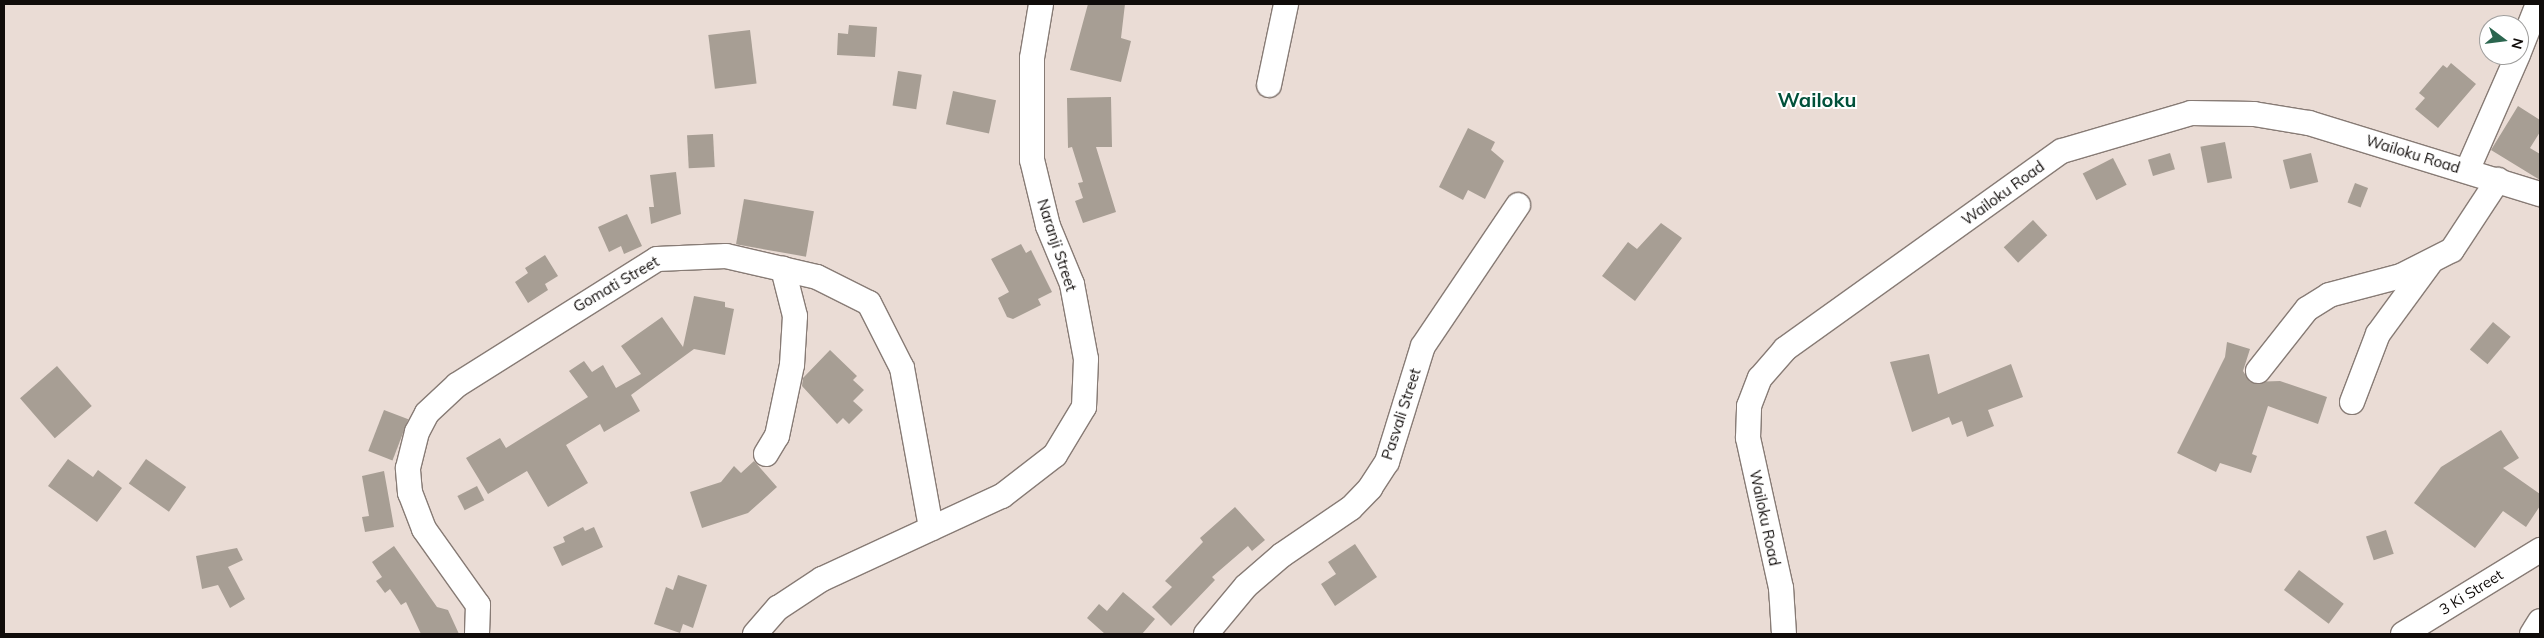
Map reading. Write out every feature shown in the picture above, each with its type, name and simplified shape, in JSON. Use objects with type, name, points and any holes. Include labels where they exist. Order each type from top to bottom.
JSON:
[{"type":"street","name":"Naranji Street","points":[[755,634],[778,608],[822,579],[1002,496],[1055,455],[1084,407],[1086,359],[1072,284],[1048,226],[1032,160],[1032,58],[1041,4]]},
{"type":"street","points":[[1269,85],[1286,4]]},
{"type":"street","points":[[2529,26],[2538,4]]},
{"type":"street","points":[[2467,170],[2513,65]]},
{"type":"street","name":"Wailoku Road","points":[[1784,634],[1781,588],[1748,438],[1749,406],[1760,378],[1785,349],[2062,151],[2191,113],[2254,114],[2310,123],[2540,194]]},
{"type":"street","points":[[2258,371],[2307,309],[2329,295],[2401,276],[2452,250],[2468,231],[2498,180]]},
{"type":"street","name":"Pasvali Street","points":[[1206,634],[1246,586],[1282,555],[1352,508],[1370,488],[1386,462],[1422,346],[1518,205]]},
{"type":"street","name":"Gomati Street","points":[[477,634],[478,604],[424,529],[410,493],[410,450],[427,413],[456,385],[657,258],[726,256],[817,277],[858,294],[887,334],[902,368],[931,528]]},
{"type":"street","points":[[2352,402],[2378,334],[2432,261]]},
{"type":"street","points":[[766,454],[777,436],[792,365],[795,316],[783,270]]},
{"type":"street","name":"3 Ki Street","points":[[2403,634],[2540,550]]},
{"type":"street","points":[[2532,634],[2540,621]]},
{"type":"building","points":[[1088,4],[1125,4],[1121,38],[1131,41],[1121,82],[1070,70]]},
{"type":"building","points":[[849,25],[877,27],[875,57],[837,55],[838,33],[848,34]]},
{"type":"building","points":[[750,30],[757,84],[715,89],[708,35]]},
{"type":"building","points":[[2451,63],[2476,84],[2438,128],[2415,109],[2425,98],[2419,93],[2443,65],[2447,68]]},
{"type":"building","points":[[898,71],[922,75],[916,109],[893,106]]},
{"type":"building","points":[[953,91],[996,100],[989,133],[946,124]]},
{"type":"building","points":[[1111,97],[1112,147],[1096,147],[1116,212],[1083,223],[1075,201],[1083,198],[1078,183],[1083,182],[1072,147],[1068,148],[1067,98]]},
{"type":"building","points":[[2518,106],[2540,120],[2540,132],[2530,148],[2540,154],[2540,180],[2491,150]]},
{"type":"building","points":[[1468,128],[1495,142],[1491,150],[1504,161],[1485,199],[1468,190],[1463,200],[1439,187]]},
{"type":"building","points":[[713,134],[715,167],[689,168],[687,135]]},
{"type":"building","points":[[2225,142],[2232,178],[2208,183],[2200,147]]},
{"type":"building","points":[[2170,153],[2175,169],[2153,176],[2148,160]]},
{"type":"building","points":[[2311,153],[2318,182],[2290,189],[2283,160]]},
{"type":"building","points":[[2113,158],[2127,185],[2096,200],[2083,173]]},
{"type":"building","points":[[676,172],[681,214],[651,224],[649,207],[654,207],[650,175]]},
{"type":"building","points":[[2355,183],[2368,188],[2361,208],[2347,203]]},
{"type":"building","points":[[744,199],[814,211],[806,257],[736,244]]},
{"type":"building","points":[[627,214],[642,246],[624,254],[621,246],[609,252],[598,227]]},
{"type":"building","points":[[2033,220],[2047,235],[2018,263],[2004,247]]},
{"type":"building","points":[[1661,223],[1682,238],[1635,301],[1602,276],[1628,242],[1637,249]]},
{"type":"building","points":[[1021,244],[1026,253],[1031,250],[1052,292],[1038,299],[1041,305],[1013,319],[1007,317],[998,298],[1009,292],[991,259]]},
{"type":"building","points":[[545,255],[558,276],[545,284],[548,290],[528,303],[515,282],[528,273],[525,268]]},
{"type":"building","points":[[694,296],[725,302],[725,307],[734,309],[725,355],[694,349],[631,395],[640,411],[604,432],[600,424],[566,445],[588,483],[548,507],[527,471],[488,494],[466,458],[500,438],[506,448],[588,397],[569,371],[584,361],[592,372],[603,365],[616,388],[641,374],[621,346],[662,317],[683,347]]},
{"type":"building","points":[[2493,322],[2511,337],[2487,364],[2470,350]]},
{"type":"building","points":[[2227,342],[2250,349],[2243,371],[2250,382],[2280,381],[2327,397],[2318,424],[2268,406],[2252,454],[2257,456],[2251,473],[2220,463],[2216,472],[2177,453],[2225,357]]},
{"type":"building","points":[[830,350],[857,376],[853,380],[864,390],[853,401],[863,410],[849,424],[843,418],[837,424],[802,386],[803,378]]},
{"type":"building","points":[[1929,354],[1938,394],[2011,364],[2023,397],[1988,410],[1994,426],[1967,437],[1962,421],[1952,425],[1949,417],[1912,432],[1890,362]]},
{"type":"building","points":[[57,366],[92,406],[55,438],[20,398]]},
{"type":"building","points":[[384,410],[408,419],[393,460],[368,451]]},
{"type":"building","points":[[2501,430],[2519,458],[2503,468],[2540,494],[2540,506],[2526,527],[2503,511],[2475,548],[2414,503],[2441,467]]},
{"type":"building","points":[[68,459],[93,477],[98,470],[122,488],[97,522],[48,486]]},
{"type":"building","points":[[146,459],[186,487],[169,512],[129,484]]},
{"type":"building","points":[[754,461],[777,487],[748,513],[702,528],[690,492],[721,482],[734,466],[741,473]]},
{"type":"building","points":[[384,471],[394,527],[365,532],[362,517],[369,516],[362,476]]},
{"type":"building","points":[[477,486],[484,500],[465,510],[457,496]]},
{"type":"building","points":[[1235,507],[1265,540],[1252,551],[1248,546],[1212,577],[1215,580],[1171,626],[1152,607],[1172,587],[1165,581],[1203,542],[1200,538]]},
{"type":"building","points":[[583,527],[585,531],[594,527],[603,547],[562,566],[553,547],[565,542],[563,537]]},
{"type":"building","points":[[2386,530],[2394,554],[2374,560],[2366,536]]},
{"type":"building","points":[[1355,544],[1377,577],[1335,606],[1321,584],[1336,574],[1328,562]]},
{"type":"building","points":[[394,546],[437,607],[448,610],[459,634],[421,634],[406,602],[401,605],[390,589],[385,593],[376,581],[382,577],[372,562]]},
{"type":"building","points":[[237,548],[243,560],[228,567],[245,599],[230,608],[218,585],[202,589],[196,556]]},
{"type":"building","points":[[2299,570],[2344,604],[2329,624],[2284,590]]},
{"type":"building","points":[[678,575],[707,585],[693,628],[683,624],[680,633],[654,624],[666,587],[673,590]]},
{"type":"building","points":[[1123,592],[1155,619],[1142,634],[1105,634],[1087,618],[1099,604],[1107,611]]},
{"type":"district","name":"Wailoku","points":[[1817,99]]}]
